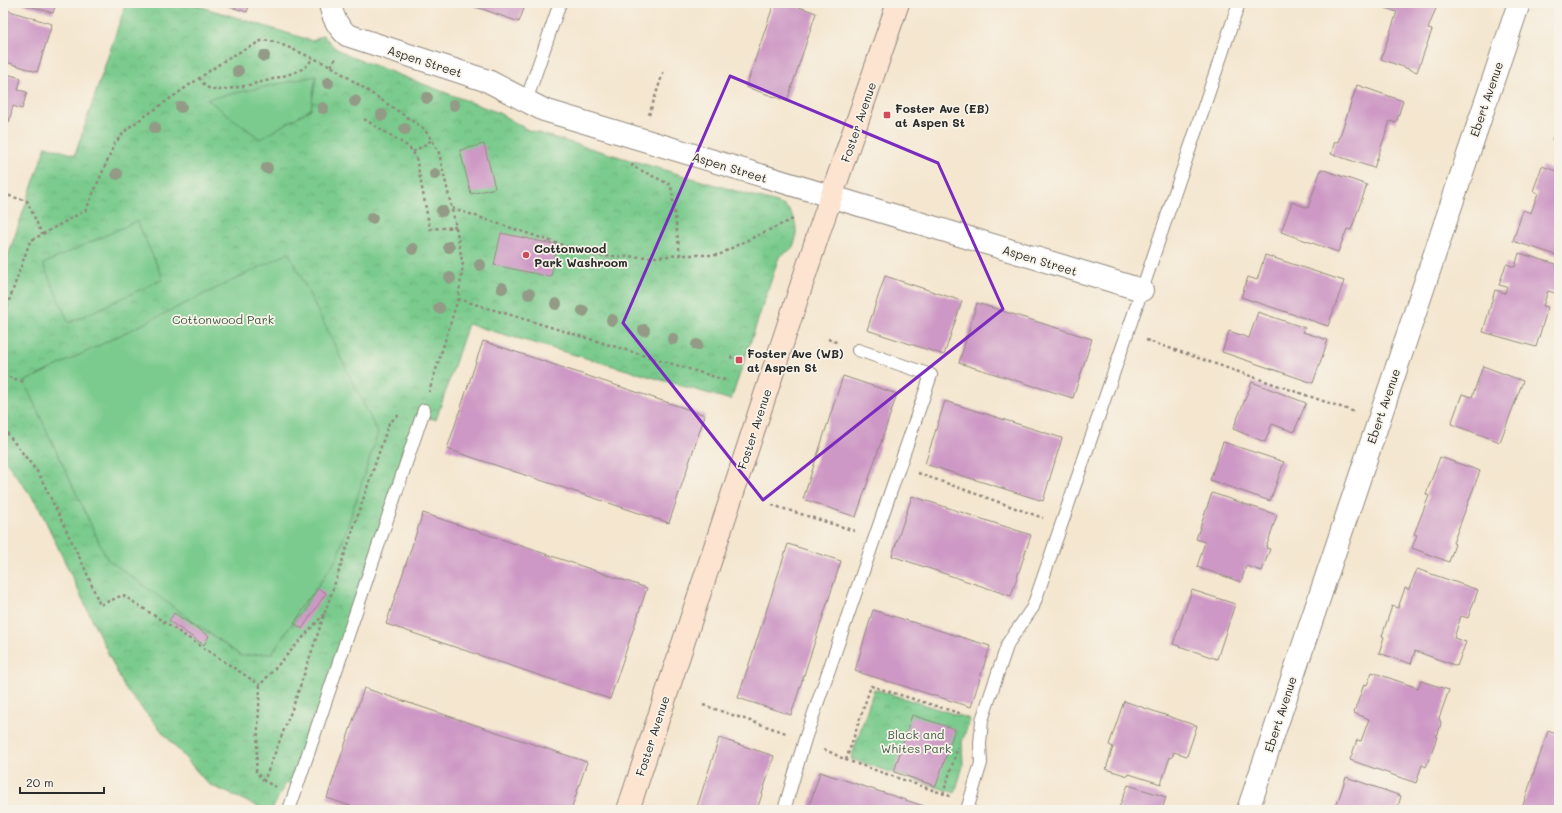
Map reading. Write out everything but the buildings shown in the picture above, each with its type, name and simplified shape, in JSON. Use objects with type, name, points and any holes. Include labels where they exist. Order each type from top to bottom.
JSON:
[{"type":"street","name":"Foster Avenue","points":[[628,810],[898,3]]},
{"type":"street","name":"Ebert Avenue","points":[[1248,810],[1519,3]]},
{"type":"street","name":"Aspen Street","points":[[331,9],[339,28],[347,35],[488,81],[544,110],[832,198],[1142,290]]},
{"type":"lane","points":[[526,101],[560,3]]},
{"type":"lane","points":[[969,806],[981,763],[980,744],[982,720],[1008,643],[1033,607],[1239,3]]},
{"type":"lane","points":[[784,810],[805,739],[931,375],[858,350]]},
{"type":"lane","points":[[289,810],[424,410]]},
{"type":"path","points":[[3,318],[30,241],[86,210],[115,143],[128,128],[228,58],[263,40],[276,42],[330,66],[347,76],[423,128],[432,140],[439,153],[452,208],[463,266],[458,299],[424,410],[410,406],[389,423],[294,704],[264,781]]},
{"type":"path","points":[[199,78],[206,86],[214,91],[294,73],[304,68],[313,58]]},
{"type":"path","points":[[647,122],[664,70]]},
{"type":"path","points":[[364,118],[409,147],[416,157],[430,229],[456,227]]},
{"type":"path","points":[[413,152],[432,140]]},
{"type":"path","points":[[632,166],[671,185],[680,255]]},
{"type":"path","points":[[3,194],[27,200],[42,234]]},
{"type":"path","points":[[452,208],[595,256],[658,257],[680,255],[719,255],[739,244],[794,220]]},
{"type":"path","points":[[458,299],[726,380]]},
{"type":"path","points":[[1145,339],[1355,413]]},
{"type":"path","points":[[730,357],[739,360]]},
{"type":"path","points":[[3,375],[24,382]]},
{"type":"path","points":[[3,428],[39,474],[85,569],[100,605],[122,595],[260,686]]},
{"type":"path","points":[[900,467],[1061,525]]},
{"type":"path","points":[[772,505],[875,537]]},
{"type":"path","points":[[294,796],[264,781],[256,772],[260,686],[326,611]]},
{"type":"path","points":[[846,760],[872,686],[982,720]]},
{"type":"path","points":[[703,704],[805,739],[846,760],[943,794],[969,806]]},
{"type":"path","points":[[943,794],[959,744]]},
{"type":"highlighted area","points":[[730,76],[938,163],[1003,309],[763,500],[623,323]]},
{"type":"green space","name":"Cottonwood Park","points":[[126,3],[189,3],[313,41],[323,35],[334,47],[347,55],[499,113],[528,130],[782,205],[789,211],[796,226],[796,238],[792,248],[779,257],[731,400],[468,324],[436,420],[422,415],[297,786],[286,782],[272,810],[266,810],[208,784],[125,689],[38,505],[3,458],[3,270],[46,146],[75,155]]},
{"type":"green space","points":[[316,76],[311,109],[260,139],[207,99]]},
{"type":"green space","points":[[137,221],[163,279],[69,323],[43,264]]},
{"type":"green space","points":[[289,253],[378,433],[337,558],[272,653],[241,656],[107,559],[24,382]]},
{"type":"green space","name":"Black and Whites Park","points":[[874,689],[970,719],[962,742],[963,766],[955,793],[851,759]]},
{"type":"place","name":"Foster Ave (EB) at Aspen St","points":[[887,115]]},
{"type":"place","name":"Cottonwood Park Washroom","points":[[526,255]]},
{"type":"place","name":"Foster Ave (WB) at Aspen St","points":[[739,360]]}]
